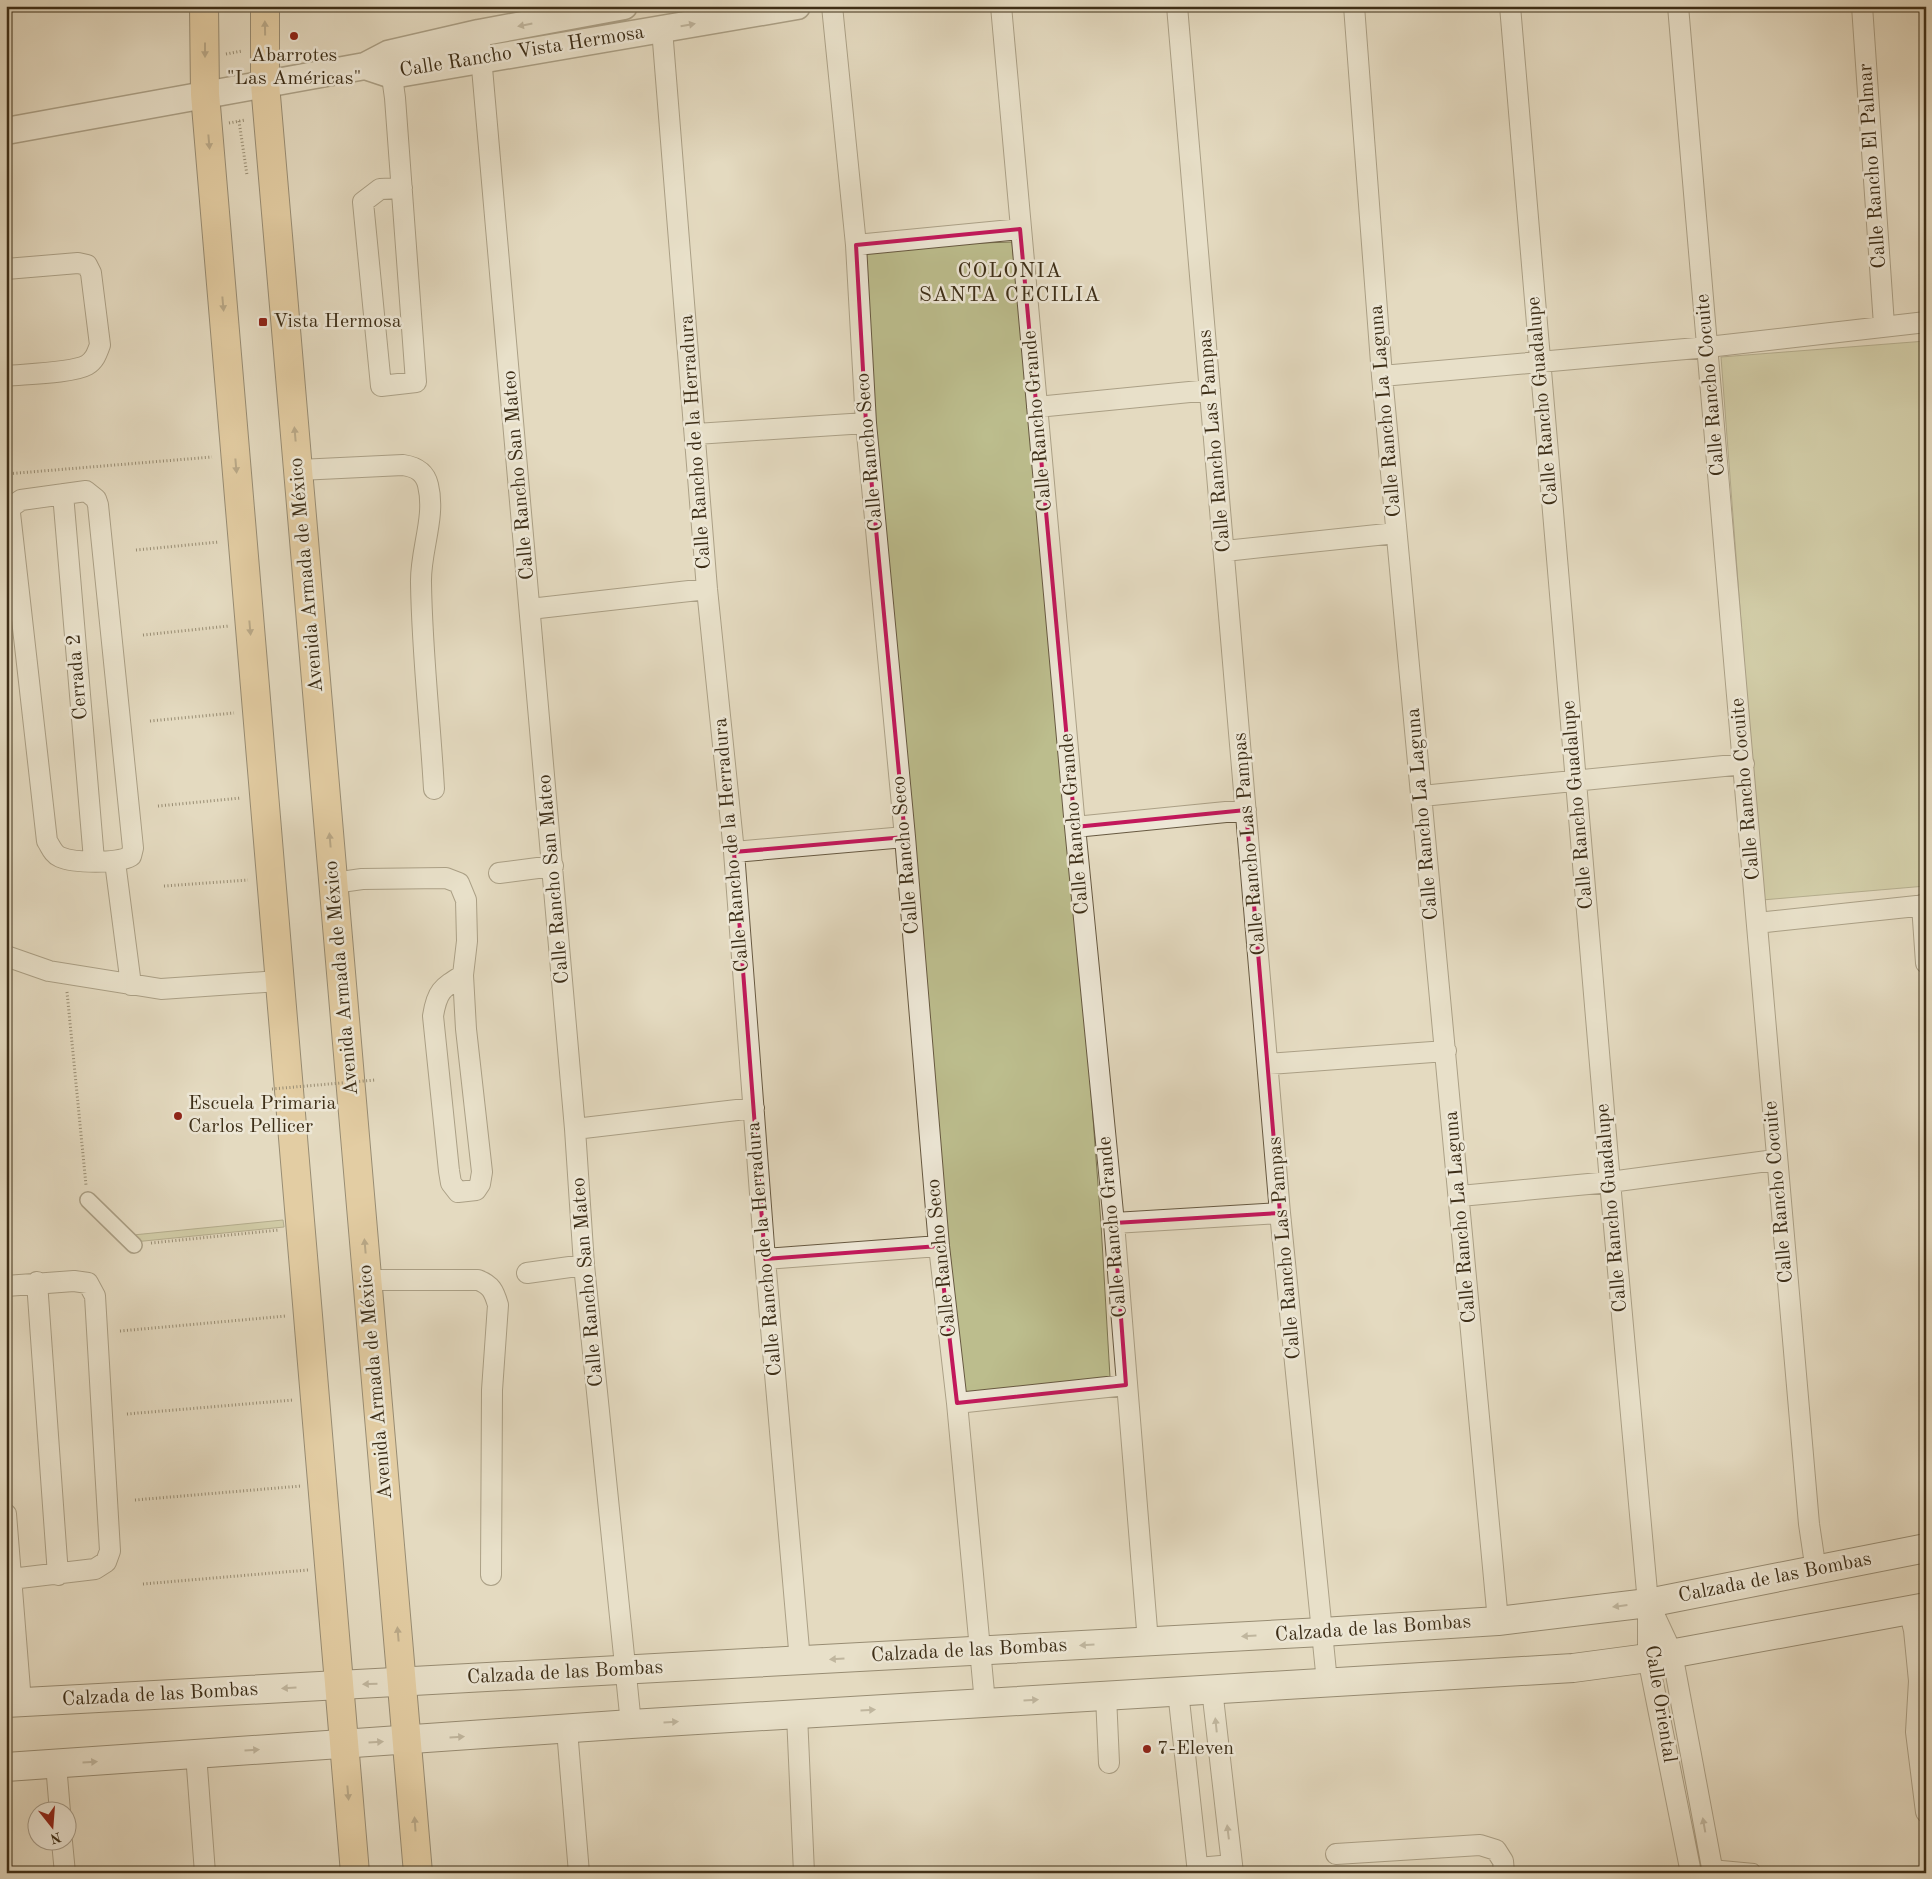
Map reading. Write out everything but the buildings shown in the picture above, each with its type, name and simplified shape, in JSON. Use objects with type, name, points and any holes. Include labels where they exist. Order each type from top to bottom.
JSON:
[{"type":"main road","points":[[204,6],[205,94],[306,1314],[355,1873]]},
{"type":"main road","name":"Avenida Armada de México","points":[[264,6],[265,84],[418,1873]]},
{"type":"main road","name":"Calzada de las Bombas","points":[[14,1703],[1148,1642],[1498,1621],[1648,1603],[1926,1548]]},
{"type":"main road","points":[[6,1767],[566,1730],[631,1724],[1573,1668],[1660,1656],[1918,1609]]},
{"type":"street","name":"Calle Rancho Vista Hermosa","points":[[390,64],[479,33],[624,6]]},
{"type":"street","name":"Calle Rancho Vista Hermosa","points":[[6,131],[365,66],[482,60],[662,29],[748,10],[798,6]]},
{"type":"street","name":"Calle Rancho Seco","points":[[832,6],[856,245],[866,423],[905,837],[940,1246],[957,1403],[985,1703]]},
{"type":"street","name":"Calle Rancho Grande","points":[[1001,6],[1075,827],[1114,1223],[1148,1642]]},
{"type":"street","name":"Calle Rancho Las Pampas","points":[[1177,6],[1280,1213],[1327,1682]]},
{"type":"street","name":"Calle Rancho La Laguna","points":[[1354,6],[1382,376],[1460,1196],[1498,1621]]},
{"type":"street","name":"Calle Rancho Guadalupe","points":[[1510,6],[1575,780],[1648,1603]]},
{"type":"street","name":"Calle Rancho Cocuite","points":[[1678,6],[1744,764],[1775,1160],[1809,1524],[1816,1571]]},
{"type":"street","name":"Calle Rancho El Palmar","points":[[1862,6],[1884,325]]},
{"type":"street","name":"Calle Rancho de la Herradura","points":[[662,29],[707,589],[734,852],[765,1259],[800,1661]]},
{"type":"street","name":"Calle Rancho San Mateo","points":[[479,33],[575,1129],[584,1265],[627,1669],[631,1724]]},
{"type":"street","points":[[390,64],[402,188],[416,382],[380,386],[363,202],[380,189],[402,188]]},
{"type":"street","points":[[856,245],[1020,229]]},
{"type":"street","points":[[6,269],[78,263],[87,265],[91,273],[100,346],[96,356],[87,365],[71,369],[6,376]]},
{"type":"street","points":[[1382,376],[1708,348],[1884,325],[1926,322]]},
{"type":"street","points":[[1037,407],[1210,390]]},
{"type":"street","points":[[696,434],[866,423]]},
{"type":"street","points":[[298,470],[403,465],[415,467],[423,474],[429,492],[427,537],[420,581],[434,789]]},
{"type":"street","points":[[86,491],[96,499],[98,505],[133,848],[131,856],[115,862],[58,856],[47,841],[10,513],[12,507],[21,500],[63,494],[86,491]]},
{"type":"street","name":"Cerrada 2","points":[[63,494],[94,860]]},
{"type":"street","points":[[1225,551],[1396,533]]},
{"type":"street","points":[[530,609],[707,589]]},
{"type":"street","points":[[1422,796],[1744,764]]},
{"type":"street","points":[[1075,827],[1246,810]]},
{"type":"street","points":[[734,852],[905,837]]},
{"type":"street","points":[[115,862],[131,985]]},
{"type":"street","points":[[499,873],[552,866]]},
{"type":"street","points":[[334,883],[362,879],[446,878],[459,883],[466,900],[467,941],[463,975],[466,1029],[482,1172],[480,1184],[476,1190],[458,1192],[451,1184],[449,1171],[433,1016],[436,999],[440,990],[463,975]]},
{"type":"street","points":[[1757,923],[1924,905],[1926,963]]},
{"type":"street","points":[[6,956],[65,974],[161,989],[279,980]]},
{"type":"street","points":[[1268,1064],[1446,1051]]},
{"type":"street","points":[[575,1129],[754,1108]]},
{"type":"street","points":[[1460,1196],[1610,1182],[1775,1160]]},
{"type":"street","points":[[88,1200],[134,1245]]},
{"type":"street","points":[[1114,1223],[1280,1213]]},
{"type":"street","points":[[765,1259],[940,1246]]},
{"type":"street","points":[[527,1273],[584,1265]]},
{"type":"street","points":[[368,1280],[478,1280],[489,1284],[498,1305],[492,1390],[491,1575]]},
{"type":"street","points":[[6,1286],[37,1282],[74,1281],[88,1283],[94,1296],[110,1551],[106,1562],[95,1569],[11,1579]]},
{"type":"street","points":[[37,1282],[58,1574]]},
{"type":"street","points":[[957,1403],[1126,1385]]},
{"type":"street","points":[[6,1514],[11,1579],[14,1703]]},
{"type":"street","name":"Calle Oriental","points":[[1648,1603],[1712,1869]]},
{"type":"street","points":[[1918,1609],[1914,1630],[1919,1681],[1916,1732],[1926,1812]]},
{"type":"street","name":"Calle Oriental","points":[[1660,1656],[1691,1873]]},
{"type":"street","points":[[1178,1691],[1198,1870],[1232,1869],[1212,1689]]},
{"type":"street","points":[[1106,1696],[1109,1763]]},
{"type":"street","points":[[797,1715],[804,1873]]},
{"type":"street","points":[[566,1730],[579,1873]]},
{"type":"street","points":[[196,1754],[205,1873]]},
{"type":"street","points":[[56,1764],[59,1802]]},
{"type":"street","points":[[1336,1854],[1480,1845],[1496,1850],[1503,1861],[1504,1873]]},
{"type":"street","points":[[63,1852],[64,1873]]},
{"type":"lane","points":[[1712,1869],[1754,1869],[1757,1873]]},
{"type":"path","points":[[205,57],[265,47]]},
{"type":"path","points":[[208,126],[268,117]]},
{"type":"path","points":[[239,121],[248,177]]},
{"type":"path","points":[[6,474],[235,455]]},
{"type":"path","points":[[136,550],[242,540]]},
{"type":"path","points":[[143,635],[249,624]]},
{"type":"path","points":[[150,722],[257,711]]},
{"type":"path","points":[[158,806],[264,796]]},
{"type":"path","points":[[164,886],[271,878]]},
{"type":"path","points":[[65,974],[88,1200]]},
{"type":"path","points":[[272,1089],[374,1080]]},
{"type":"path","points":[[134,1245],[300,1228]]},
{"type":"path","points":[[120,1331],[306,1314]]},
{"type":"path","points":[[127,1414],[314,1398]]},
{"type":"path","points":[[135,1500],[321,1484]]},
{"type":"path","points":[[142,1584],[329,1568]]},
{"type":"highlighted area","points":[[1020,229],[1075,827],[1246,810],[1280,1213],[1114,1223],[1126,1385],[957,1403],[939,1246],[765,1259],[734,852],[905,837],[866,423],[856,245]]},
{"type":"green space","points":[[1012,242],[1071,827],[1101,1224],[1111,1394],[962,1408],[858,247]]},
{"type":"green space","points":[[1926,341],[1926,886],[1762,900],[1721,357]]},
{"type":"green space","points":[[283,1220],[284,1227],[134,1242],[133,1235]]},
{"type":"place","name":"Abarrotes \"Las Américas\"","points":[[294,36]]},
{"type":"place","name":"Vista Hermosa","points":[[263,322]]},
{"type":"place","name":"Escuela Primaria Carlos Pellicer","points":[[178,1116]]},
{"type":"place","name":"7-Eleven","points":[[1147,1749]]},
{"type":"district","name":"COLONIA SANTA CECILIA","points":[[1010,283]]}]
